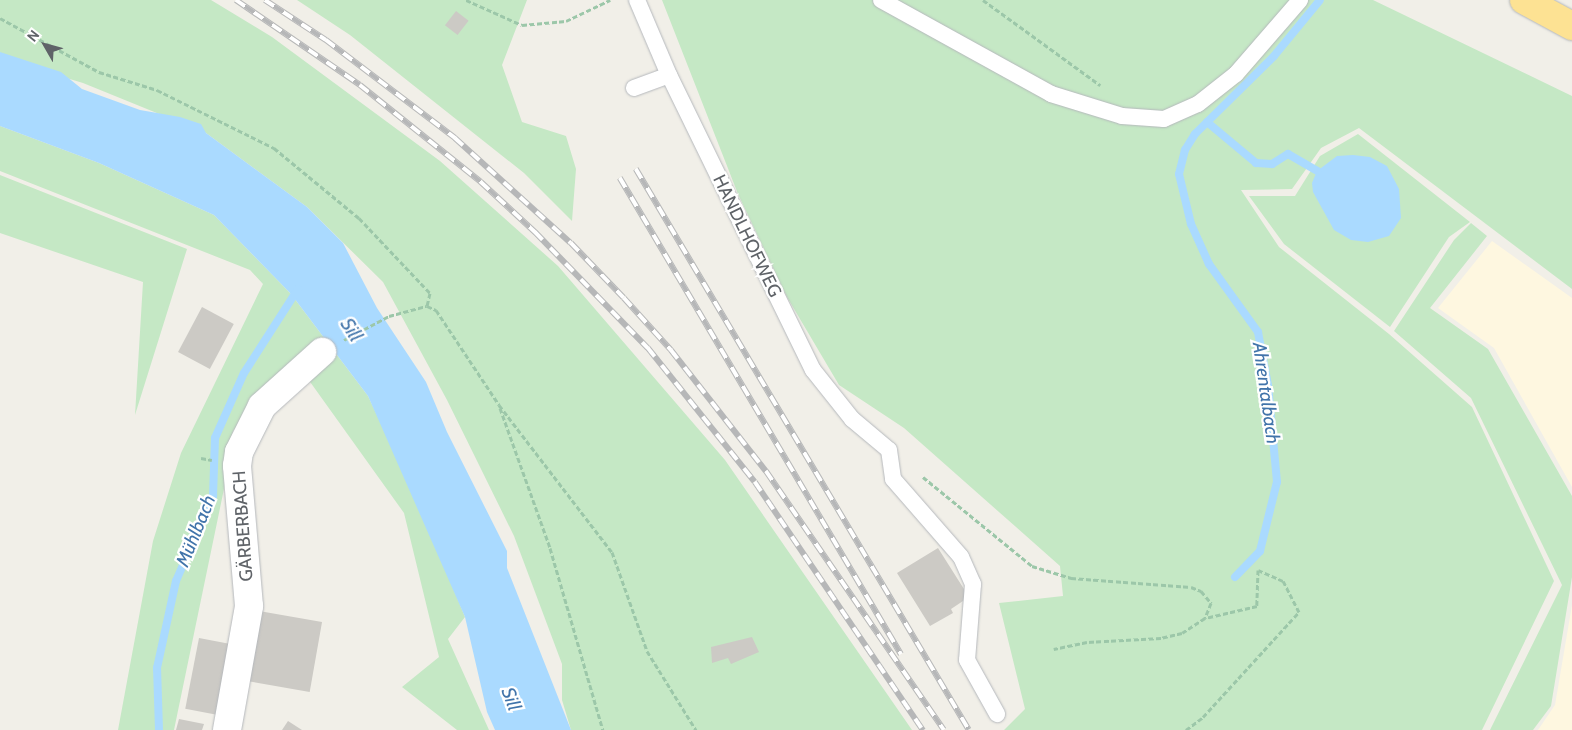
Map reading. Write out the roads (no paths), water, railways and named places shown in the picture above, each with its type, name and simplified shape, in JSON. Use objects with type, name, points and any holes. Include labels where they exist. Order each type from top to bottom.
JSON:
[{"type":"highway","points":[[1524,0],[1572,26]]},
{"type":"street","name":"GÄRBERBACH","points":[[227,730],[249,606],[237,466],[239,452],[262,406],[322,352]]},
{"type":"lane","name":"HANDLHOFWEG","points":[[637,0],[669,75],[813,370],[852,419],[889,450],[893,479],[961,558],[973,584],[967,660],[997,714]]},
{"type":"lane","points":[[882,0],[1051,94],[1122,116],[1164,119],[1198,104],[1236,74],[1300,0]]},
{"type":"lane","points":[[634,88],[669,75]]},
{"type":"water","name":"Sill","points":[[0,52],[61,72],[82,89],[140,110],[180,117],[201,124],[206,133],[307,207],[343,243],[377,308],[426,382],[447,432],[507,551],[507,568],[571,730],[495,730],[487,712],[465,617],[368,396],[291,294],[214,215],[99,163],[0,126]]},
{"type":"water","points":[[1337,156],[1370,157],[1387,166],[1399,189],[1401,218],[1389,236],[1368,242],[1351,240],[1334,230],[1313,192],[1312,183],[1317,171]]},
{"type":"waterway","name":"Ahrentalbach","points":[[1235,577],[1260,551],[1277,482],[1268,385],[1258,332],[1209,264],[1191,224],[1179,174],[1185,150],[1195,134],[1274,56],[1320,0]]},
{"type":"waterway","points":[[1207,122],[1256,163],[1272,164],[1288,154],[1317,171]]},
{"type":"waterway","name":"Mühlbach","points":[[159,730],[157,668],[176,581],[213,496],[215,438],[244,373],[298,289]]},
{"type":"railway","points":[[236,0],[360,85],[481,182],[535,232],[648,348],[755,482],[923,730]]},
{"type":"railway","points":[[265,0],[326,40],[455,138],[571,243],[624,298],[671,350],[766,471],[944,730]]},
{"type":"railway","points":[[636,169],[969,730]]},
{"type":"railway","points":[[620,178],[901,654]]}]
